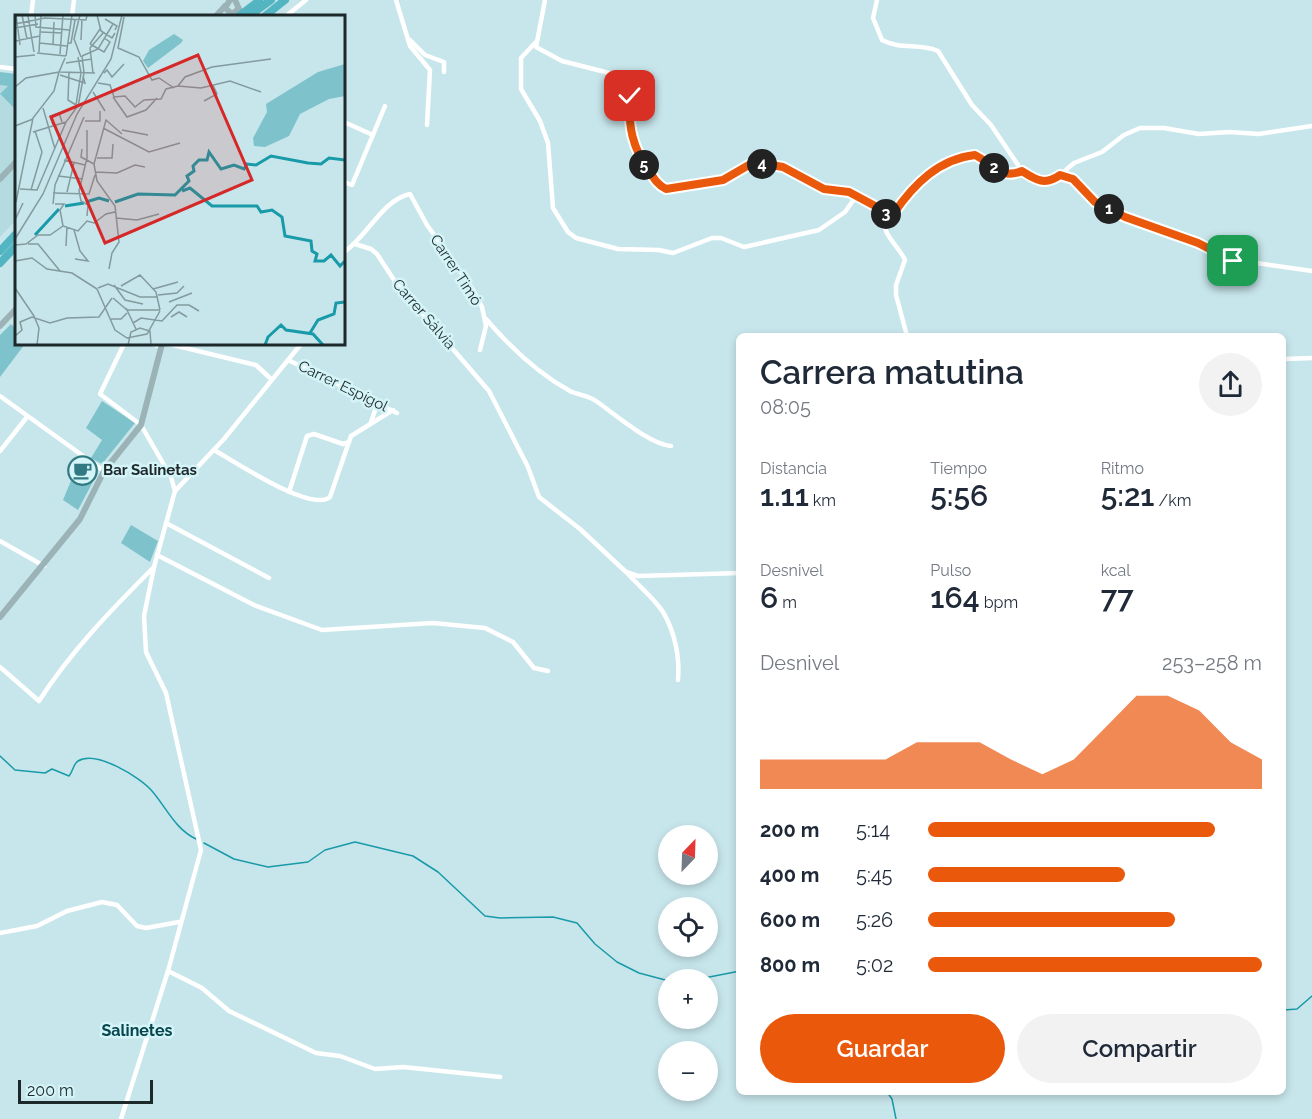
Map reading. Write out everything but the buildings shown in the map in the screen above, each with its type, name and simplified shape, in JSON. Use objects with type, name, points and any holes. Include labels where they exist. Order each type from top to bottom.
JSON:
[{"type":"highway","points":[[239,12],[271,0]]},
{"type":"highway","points":[[266,15],[285,0]]},
{"type":"highway","points":[[239,12],[258,1]]},
{"type":"highway","points":[[0,251],[15,235]]},
{"type":"highway","points":[[0,263],[15,247]]},
{"type":"street","points":[[31,15],[33,0]]},
{"type":"street","points":[[72,15],[74,0]]},
{"type":"street","points":[[218,15],[230,0]]},
{"type":"street","points":[[235,0],[239,12]]},
{"type":"street","points":[[287,15],[306,0]]},
{"type":"street","points":[[396,0],[410,46],[430,70],[427,125]]},
{"type":"street","points":[[545,0],[535,43],[521,58],[521,89],[540,121],[549,143],[555,214],[576,238],[618,249],[659,250],[673,253],[712,238],[721,238],[744,247],[819,230],[845,212],[857,195]]},
{"type":"street","points":[[877,0],[873,18],[882,40],[893,46],[928,47],[938,51],[972,105],[991,125],[1022,171],[1041,182],[1051,182],[1074,163],[1102,152],[1124,135],[1140,128],[1164,128],[1199,134],[1229,132],[1259,135],[1312,126]]},
{"type":"street","points":[[225,6],[239,12]]},
{"type":"street","points":[[222,15],[239,12]]},
{"type":"street","points":[[410,40],[425,55],[444,62],[444,72]]},
{"type":"street","points":[[535,43],[540,51],[562,61],[625,78],[629,90],[628,115],[633,145],[659,185],[666,189],[723,180],[754,162],[783,167],[824,189],[857,195],[885,214],[894,213],[918,183],[942,164],[957,157],[975,155],[1003,175],[1011,176],[1022,171]]},
{"type":"street","points":[[0,67],[15,69]]},
{"type":"street","points":[[345,182],[352,185],[385,106]]},
{"type":"street","points":[[345,122],[373,135]]},
{"type":"street","points":[[0,179],[15,163]]},
{"type":"street","points":[[1060,175],[1073,179],[1095,202],[1125,217],[1198,243],[1222,258],[1312,272]]},
{"type":"street","name":"Carrer Timó","points":[[355,244],[377,217],[410,194],[427,225],[472,288],[486,318],[480,350]]},
{"type":"street","points":[[885,214],[884,229],[905,260],[896,285],[896,295],[906,333]]},
{"type":"street","points":[[345,251],[355,244]]},
{"type":"street","name":"Carrer Sàlvia","points":[[355,244],[372,249],[377,254],[396,283],[489,391],[528,467],[539,497],[580,529],[626,572],[663,612],[677,649],[680,663],[678,680]]},
{"type":"street","points":[[0,326],[15,310]]},
{"type":"street","points":[[486,318],[513,349],[537,369],[572,392],[592,398],[658,442],[671,446]]},
{"type":"street","points":[[124,345],[100,394],[141,425],[171,477],[175,491]]},
{"type":"street","points":[[0,617],[44,566],[80,519],[104,471],[141,425],[162,345]]},
{"type":"street","points":[[173,345],[256,365],[271,379]]},
{"type":"street","points":[[121,1119],[168,970],[179,922],[201,850],[166,693],[146,652],[144,616],[154,567],[175,491],[214,450],[300,345]]},
{"type":"street","points":[[1286,359],[1312,358]]},
{"type":"street","name":"Carrer Espígol","points":[[288,360],[377,405],[395,411],[385,414]]},
{"type":"street","points":[[0,396],[104,471]]},
{"type":"street","points":[[214,450],[289,492],[318,502],[330,497],[349,442],[357,430],[371,423],[385,414],[377,405],[371,423]]},
{"type":"street","points":[[0,451],[27,417]]},
{"type":"street","points":[[289,492],[307,436],[314,434],[342,444],[349,442]]},
{"type":"street","points":[[342,444],[345,453]]},
{"type":"street","points":[[166,523],[269,578]]},
{"type":"street","points":[[0,541],[44,566]]},
{"type":"street","points":[[157,555],[254,605],[315,628],[338,630],[433,623],[484,628],[513,642],[534,668],[548,671]]},
{"type":"street","points":[[0,667],[39,701],[57,673],[89,633],[154,567]]},
{"type":"street","points":[[626,572],[645,578],[736,573]]},
{"type":"street","points":[[0,933],[37,926],[67,911],[102,902],[117,905],[137,926],[146,928],[179,922]]},
{"type":"street","points":[[168,970],[202,988],[229,1011],[316,1053],[340,1056],[375,1069],[403,1067],[500,1077]]},
{"type":"shaded area","points":[[0,72],[15,74],[15,109],[0,94],[8,86],[0,85]]},
{"type":"shaded area","points":[[0,85],[9,86],[0,95]]},
{"type":"shaded area","points":[[0,95],[15,109],[15,221],[0,237]]},
{"type":"shaded area","points":[[11,324],[15,328],[15,345],[24,345],[0,377],[0,335]]},
{"type":"shaded area","points":[[102,401],[135,423],[102,464],[91,458],[102,440],[86,428]]},
{"type":"shaded area","points":[[80,459],[97,471],[97,474],[78,510],[63,500]]},
{"type":"shaded area","points":[[131,525],[158,541],[150,562],[121,543]]},
{"type":"waterway","points":[[0,756],[15,770],[45,773],[52,769],[69,776],[78,761],[95,759],[106,762],[128,772],[146,785],[182,830],[196,839]]},
{"type":"waterway","points":[[204,843],[234,859],[268,867],[308,862],[325,850],[355,842],[413,856],[438,872],[485,916],[553,917],[577,923],[595,944],[617,962],[639,973],[658,978]]},
{"type":"waterway","points":[[718,975],[736,972]]},
{"type":"waterway","points":[[1286,1010],[1297,1009],[1312,996]]},
{"type":"waterway","points":[[889,1095],[896,1119]]},
{"type":"place","name":"Bar Salinetas","points":[[82,470]]},
{"type":"district","name":"Salinetes","points":[[137,1030]]},
{"type":"route","points":[[630,96],[628,115],[633,145],[659,185],[666,189],[723,180],[754,162],[783,167],[824,189],[857,195],[885,214],[890,214],[894,213],[918,183],[942,164],[957,157],[975,155],[987,161],[1003,175],[1011,176],[1022,171],[1041,182],[1051,182],[1060,175],[1073,179],[1095,202],[1125,217],[1198,243],[1222,258],[1233,261]]}]
